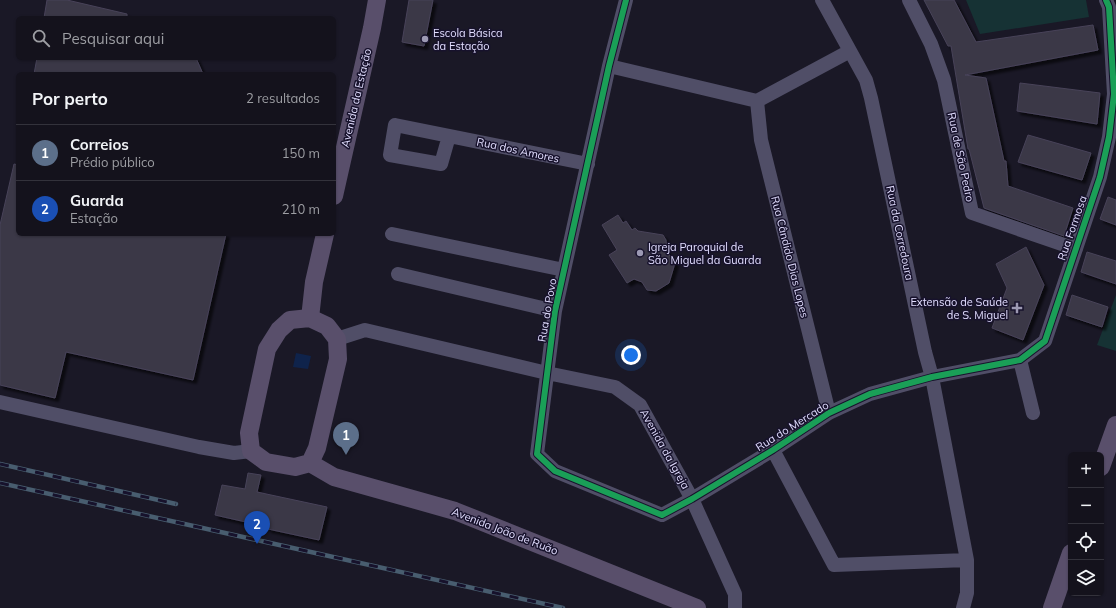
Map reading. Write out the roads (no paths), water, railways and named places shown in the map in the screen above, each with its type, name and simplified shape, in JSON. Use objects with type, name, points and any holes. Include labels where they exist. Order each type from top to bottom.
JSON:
[{"type":"main road","name":"Avenida da Estação","points":[[336,187],[377,0]]},
{"type":"main road","points":[[310,318],[314,282],[325,236]]},
{"type":"main road","points":[[310,318],[327,326],[337,338],[338,359],[317,448],[310,463],[295,467],[266,462],[251,451],[248,433],[267,349],[279,330],[290,320],[310,318]]},
{"type":"main road","points":[[1104,459],[1116,425]]},
{"type":"main road","name":"Avenida João de Ruão","points":[[310,463],[334,477],[455,510],[697,608]]},
{"type":"main road","points":[[1052,608],[1069,560]]},
{"type":"street","name":"Rua do Povo","points":[[626,0],[609,66],[564,270],[556,311],[537,454],[555,471],[662,515],[692,499]]},
{"type":"street","name":"Rua da Corredoura","points":[[822,0],[866,80],[871,98],[925,352],[932,377],[967,560],[967,593],[963,608]]},
{"type":"street","name":"Rua de São Pedro","points":[[909,0],[931,44],[944,80],[972,212],[1076,249]]},
{"type":"street","name":"Rua Formosa","points":[[932,377],[1020,360],[1045,341],[1100,177],[1110,137],[1114,94],[1113,16],[1106,0]]},
{"type":"street","points":[[609,66],[757,101],[850,51]]},
{"type":"street","name":"Rua Cândido Dias Lopes","points":[[757,101],[761,140],[829,412]]},
{"type":"street","name":"Rua dos Amores","points":[[449,136],[588,164]]},
{"type":"street","points":[[392,234],[564,270]]},
{"type":"street","points":[[398,274],[556,311]]},
{"type":"street","name":"Avenida da Igreja","points":[[337,338],[365,330],[548,373],[615,387],[640,405],[692,499],[735,594],[735,608]]},
{"type":"street","points":[[1020,360],[1033,413]]},
{"type":"street","name":"Rua do Mercado","points":[[692,499],[773,450],[829,412],[870,394],[932,377]]},
{"type":"street","points":[[0,402],[199,447],[234,453],[251,451]]},
{"type":"street","points":[[773,450],[834,565],[967,560]]},
{"type":"water","points":[[296,353],[311,356],[308,369],[293,367]]},
{"type":"railway","points":[[0,464],[176,504]]},
{"type":"railway","points":[[0,483],[563,608]]},
{"type":"place","name":"Escola Básica da Estação","points":[[425,39]]},
{"type":"place","name":"Igreja Paroquial de São Miguel da Guarda","points":[[640,253]]},
{"type":"place","name":"Extensão de Saúde de S. Miguel","points":[[1017,308]]},
{"type":"place","name":"Correios","points":[[346,455]]},
{"type":"place","name":"Guarda","points":[[257,544]]}]
